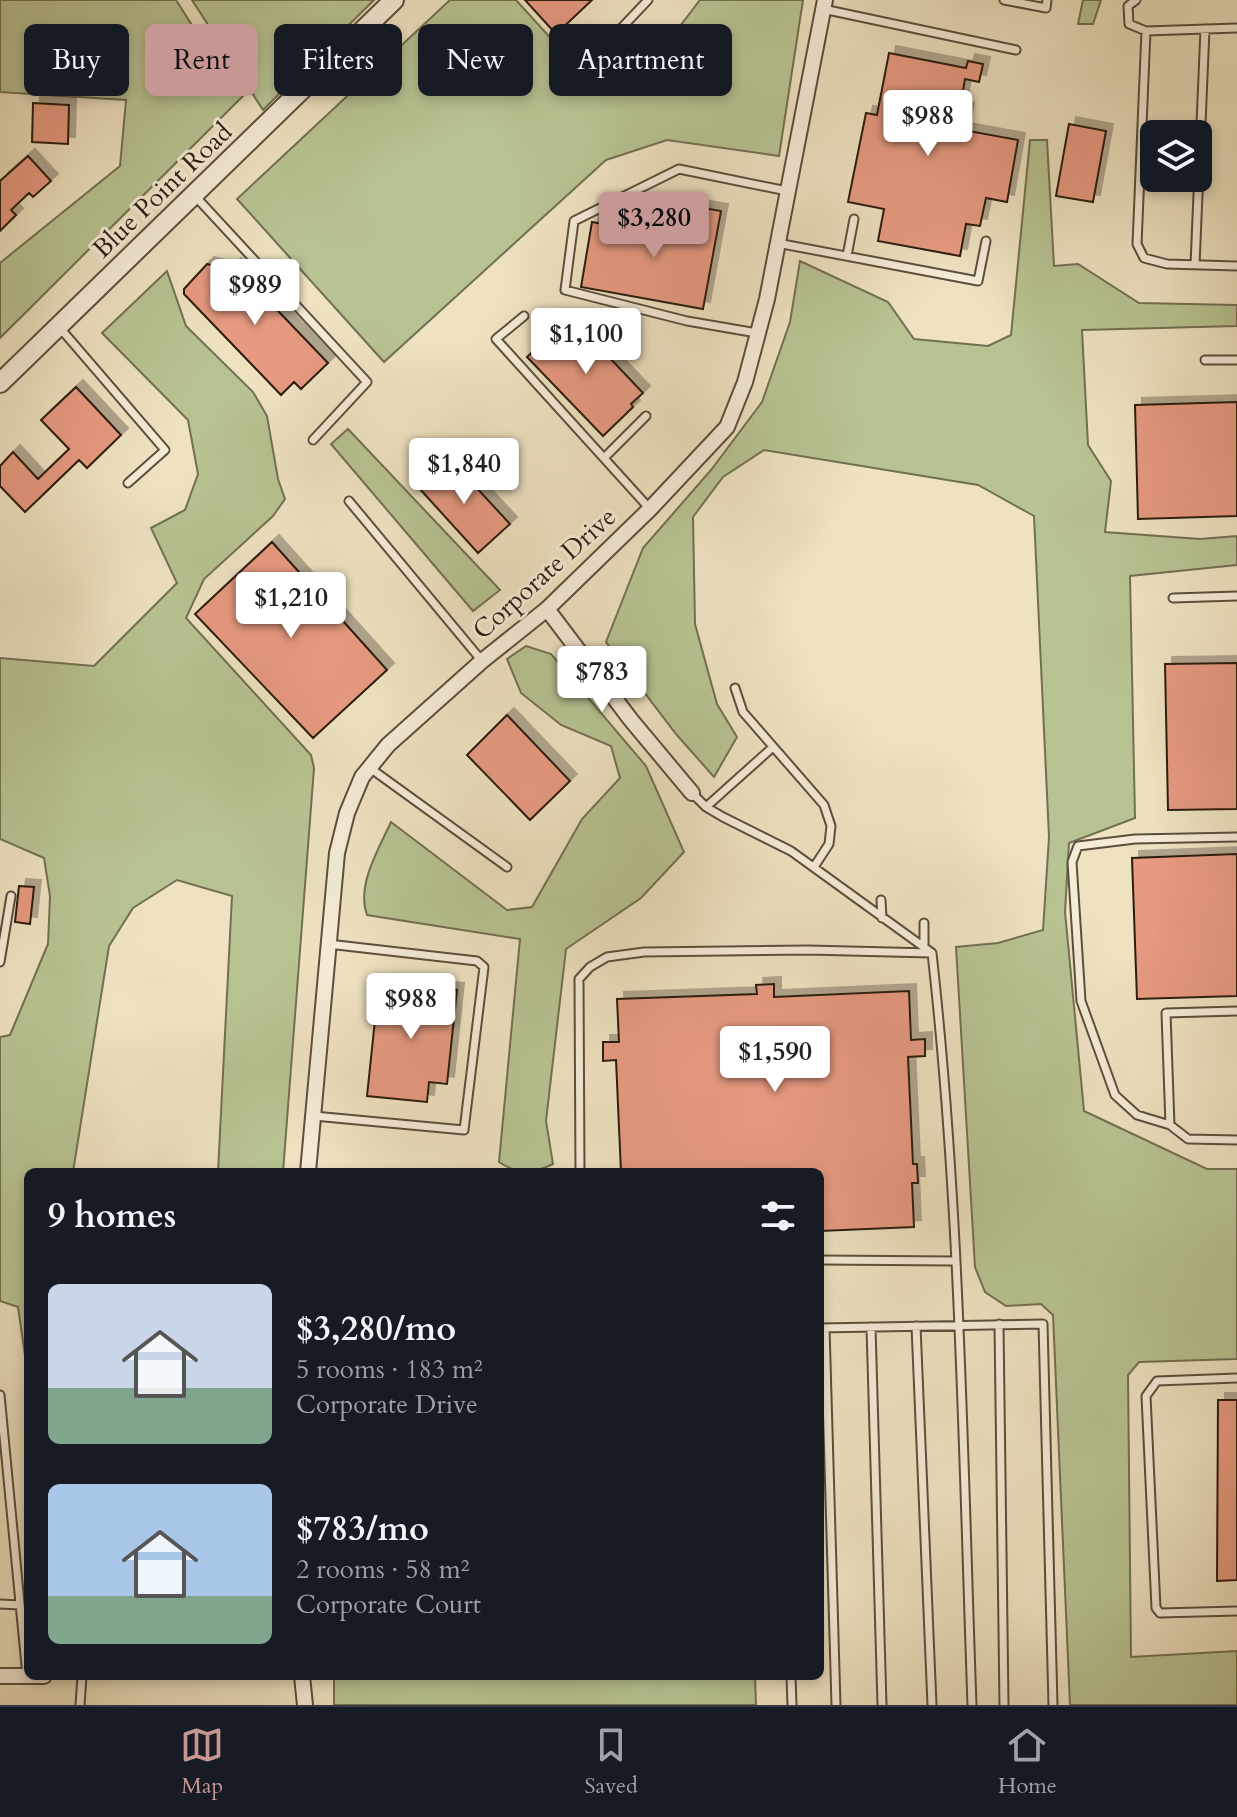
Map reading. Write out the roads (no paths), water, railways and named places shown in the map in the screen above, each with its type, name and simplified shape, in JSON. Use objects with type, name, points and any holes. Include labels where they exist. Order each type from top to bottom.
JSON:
[{"type":"street","name":"Blue Point Road","points":[[0,383],[394,0]]},
{"type":"street","name":"Corporate Drive","points":[[308,1168],[337,853],[347,813],[362,777],[388,745],[482,661],[547,609],[650,509],[727,427],[745,382],[758,333],[824,4]]},
{"type":"street","points":[[547,609],[631,720],[692,793]]},
{"type":"street","points":[[0,1676],[24,1676]]},
{"type":"street","points":[[302,1680],[305,1705]]},
{"type":"lane","points":[[625,24],[648,0]]},
{"type":"lane","points":[[1004,0],[1046,8],[1047,0]]},
{"type":"lane","points":[[1136,0],[1128,6],[1129,24],[1146,31],[1237,28]]},
{"type":"lane","points":[[824,4],[1016,50]]},
{"type":"lane","points":[[1195,265],[1205,29]]},
{"type":"lane","points":[[1146,31],[1137,244],[1144,258],[1167,264],[1237,266]]},
{"type":"lane","points":[[758,333],[687,321],[565,290],[574,221],[679,169],[787,191]]},
{"type":"lane","points":[[194,195],[367,382],[313,440]]},
{"type":"lane","points":[[847,256],[854,219]]},
{"type":"lane","points":[[777,243],[978,281],[986,241]]},
{"type":"lane","points":[[524,316],[496,339],[650,509]]},
{"type":"lane","points":[[58,326],[165,450],[128,483]]},
{"type":"lane","points":[[1205,360],[1237,360]]},
{"type":"lane","points":[[605,457],[646,416]]},
{"type":"lane","points":[[349,501],[482,661]]},
{"type":"lane","points":[[1173,598],[1237,596]]},
{"type":"lane","points":[[735,688],[743,712],[824,805],[831,826],[829,844],[814,867]]},
{"type":"lane","points":[[706,807],[773,747]]},
{"type":"lane","points":[[370,768],[507,867]]},
{"type":"lane","points":[[692,793],[706,807],[791,851],[928,951]]},
{"type":"lane","points":[[1237,837],[1135,839],[1078,846],[1072,862],[1081,1001],[1115,1095],[1137,1115],[1170,1125],[1188,1139],[1237,1140]]},
{"type":"lane","points":[[0,962],[11,896]]},
{"type":"lane","points":[[881,900],[882,918]]},
{"type":"lane","points":[[924,923],[942,1050],[955,1261],[972,1705]]},
{"type":"lane","points":[[313,1116],[464,1130],[481,1006],[484,967],[477,961],[328,944]]},
{"type":"lane","points":[[580,1168],[579,979],[590,967],[607,957],[644,952],[928,951]]},
{"type":"lane","points":[[1170,1125],[1166,1013],[1237,1011]]},
{"type":"lane","points":[[824,1260],[955,1261]]},
{"type":"lane","points":[[999,1324],[1004,1705]]},
{"type":"lane","points":[[824,1328],[1043,1324],[1053,1705]]},
{"type":"lane","points":[[916,1326],[932,1705]]},
{"type":"lane","points":[[871,1327],[882,1705]]},
{"type":"lane","points":[[1237,1378],[1157,1381],[1146,1396],[1156,1608],[1160,1613],[1237,1611]]},
{"type":"lane","points":[[824,1382],[836,1705]]},
{"type":"lane","points":[[0,1395],[24,1646]]},
{"type":"lane","points":[[0,1604],[20,1605]]},
{"type":"lane","points":[[80,1705],[82,1680]]},
{"type":"lane","points":[[791,1680],[792,1705]]}]
